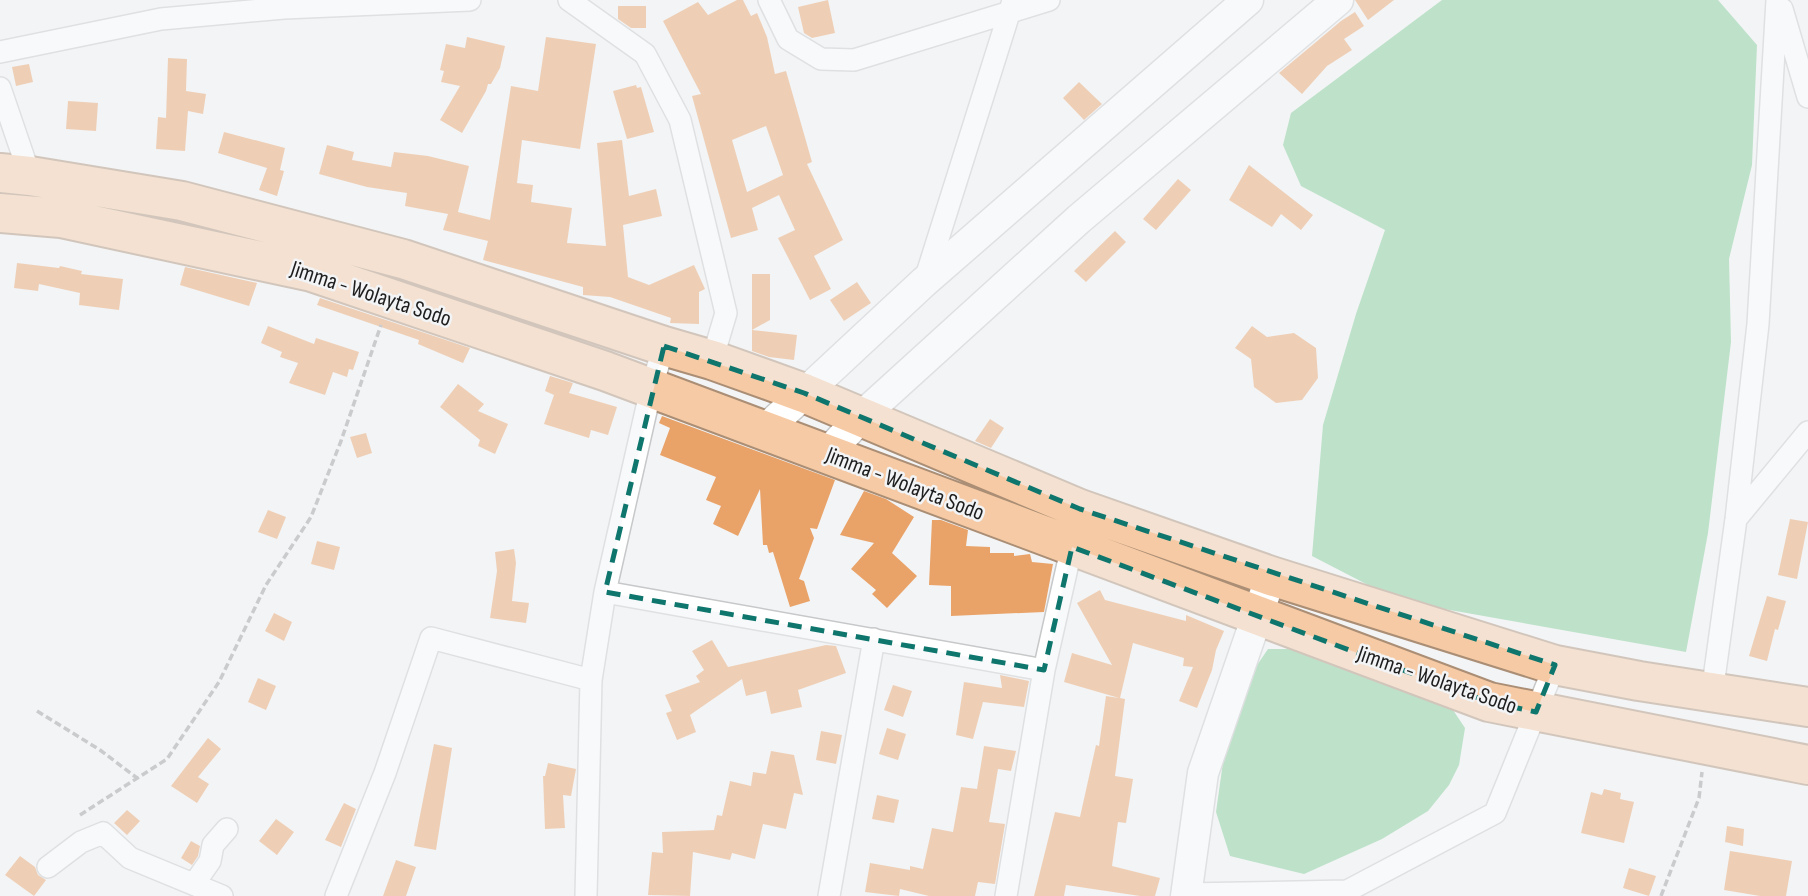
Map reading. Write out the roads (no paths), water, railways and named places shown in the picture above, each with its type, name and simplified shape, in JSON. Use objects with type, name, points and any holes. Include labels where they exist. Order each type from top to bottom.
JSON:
[{"type":"highway","name":"Jimma - Wolayta Sodo","points":[[15,174],[182,201],[403,258],[804,393],[1080,509],[1271,576],[1555,665],[1808,707]]},
{"type":"highway","name":"Jimma - Wolayta Sodo","points":[[0,213],[61,218],[313,272],[651,388],[1489,702],[1808,765]]},
{"type":"main road","points":[[764,431],[924,282],[1248,0]]},
{"type":"main road","points":[[826,455],[862,416],[1079,219],[1338,0]]},
{"type":"main road","points":[[1186,895],[1203,773],[1271,576]]},
{"type":"street","points":[[0,52],[161,19],[284,8],[470,0]]},
{"type":"street","points":[[569,0],[645,54],[680,120],[726,313],[712,360]]},
{"type":"street","points":[[769,0],[788,39],[821,59],[854,60],[1012,6],[1049,0]]},
{"type":"street","points":[[1779,0],[1808,97]]},
{"type":"street","points":[[1712,693],[1736,519],[1758,324],[1779,0]]},
{"type":"street","points":[[924,282],[1012,6]]},
{"type":"street","points":[[0,88],[15,174]]},
{"type":"street","points":[[586,896],[591,680],[605,592],[651,388],[664,346]]},
{"type":"street","points":[[1736,519],[1798,457],[1808,432]]},
{"type":"street","points":[[1006,896],[1044,670],[1080,509]]},
{"type":"street","points":[[605,592],[1044,670]]},
{"type":"street","points":[[336,896],[385,773],[431,638],[591,680]]},
{"type":"street","points":[[829,896],[874,639]]},
{"type":"street","points":[[1186,895],[1347,891],[1495,813],[1555,665]]},
{"type":"street","points":[[194,884],[209,861],[213,845],[227,829]]},
{"type":"street","points":[[48,867],[81,842],[103,833],[130,858],[222,896]]}]
